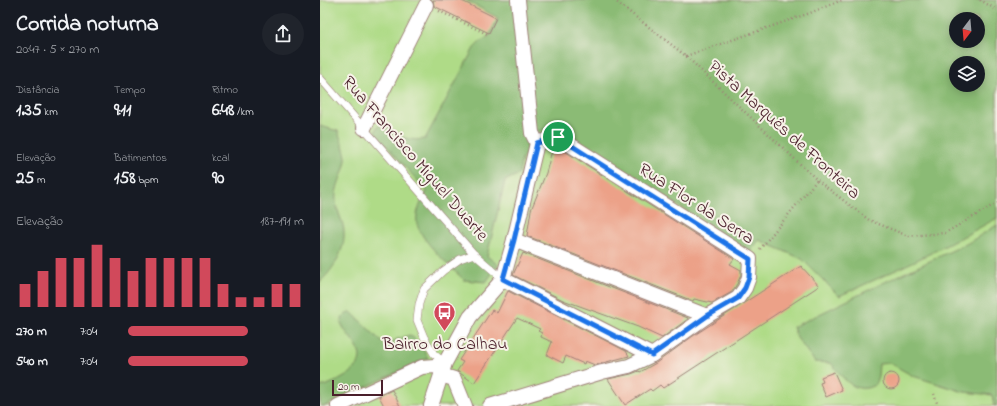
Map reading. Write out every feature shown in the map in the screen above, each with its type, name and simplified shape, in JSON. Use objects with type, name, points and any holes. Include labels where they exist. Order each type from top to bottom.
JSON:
[{"type":"street","points":[[432,406],[443,369],[470,317],[503,279],[514,240],[537,143],[532,133],[518,0]]},
{"type":"street","points":[[364,128],[426,5]]},
{"type":"street","name":"Rua Flor da Serra","points":[[490,406],[602,372],[629,366],[652,355],[707,316],[738,298],[745,288],[749,277],[750,259],[558,137],[537,143]]},
{"type":"street","points":[[514,240],[707,316]]},
{"type":"street","name":"Rua Francisco Miguel Duarte","points":[[503,279],[652,355]]},
{"type":"street","points":[[338,406],[422,367],[435,366],[443,369],[454,380],[465,406]]},
{"type":"lane","name":"Rua Francisco Miguel Duarte","points":[[320,78],[474,254],[503,279]]},
{"type":"lane","points":[[443,369],[424,336],[417,320],[419,304],[424,289],[443,271],[460,259],[474,254]]},
{"type":"path","name":"Pista Marquês de Fronteira","points":[[614,0],[686,56],[817,180],[869,220],[908,236],[945,233],[997,203]]},
{"type":"path","points":[[686,56],[810,13],[842,0]]},
{"type":"path","points":[[980,0],[997,10]]},
{"type":"path","points":[[987,4],[988,0]]},
{"type":"path","points":[[426,5],[487,34]]},
{"type":"path","points":[[750,259],[817,180]]},
{"type":"path","points":[[934,394],[938,406]]},
{"type":"green space","points":[[320,0],[997,0],[997,406],[320,406]]},
{"type":"green space","points":[[466,0],[997,0],[997,218],[919,259],[839,296],[802,259],[759,240],[750,252],[556,126],[526,135],[527,154],[522,158],[519,174],[505,181],[487,256],[498,265],[486,282],[464,280],[437,253],[419,230],[417,215],[419,207],[427,191],[375,133],[377,127],[384,126],[391,128],[406,138],[414,140],[425,139],[474,48],[489,36],[498,18]]},
{"type":"green space","points":[[320,126],[338,131],[346,160],[336,191],[336,202],[343,225],[344,241],[339,256],[331,270],[320,282]]},
{"type":"green space","points":[[997,225],[997,406],[994,406],[992,395],[964,392],[913,376],[890,363],[879,364],[878,376],[875,385],[867,388],[855,387],[838,372],[831,363],[815,362],[797,338],[793,327],[968,243]]},
{"type":"green space","points":[[350,311],[386,346],[397,339],[410,335],[421,344],[428,358],[325,406],[320,406],[320,387],[341,379],[354,369],[358,363],[360,356],[358,349],[341,323],[343,317]]},
{"type":"building","points":[[433,0],[460,0],[496,18],[489,33],[434,6]]},
{"type":"building","points":[[563,150],[734,259],[730,264],[741,270],[741,275],[732,292],[712,303],[694,299],[693,301],[527,236],[531,210],[546,173],[551,154]]},
{"type":"building","points":[[523,253],[688,319],[662,338],[638,327],[563,300],[513,275]]},
{"type":"building","points":[[801,266],[819,286],[663,388],[660,385],[652,391],[650,389],[625,405],[608,379],[640,372],[656,363],[693,336]]},
{"type":"building","points":[[508,291],[626,351],[629,356],[595,365],[585,361],[584,364],[566,356],[563,363],[547,355],[552,342],[541,337],[542,333],[538,331],[540,329],[517,318],[474,383],[457,371],[463,362],[459,360],[492,310],[497,313]]},
{"type":"building","points":[[834,372],[842,390],[826,397],[820,383],[823,382],[821,377]]},
{"type":"building","points":[[888,373],[894,373],[899,378],[897,387],[894,389],[888,389],[883,384],[883,378]]},
{"type":"building","points":[[392,390],[400,406],[384,406],[379,396]]},
{"type":"place","name":"Bairro do Calhau","points":[[445,332]]},
{"type":"route","points":[[558,137],[750,259],[749,277],[745,288],[738,298],[707,316],[652,355],[503,279],[514,240],[537,143],[558,137]]}]
